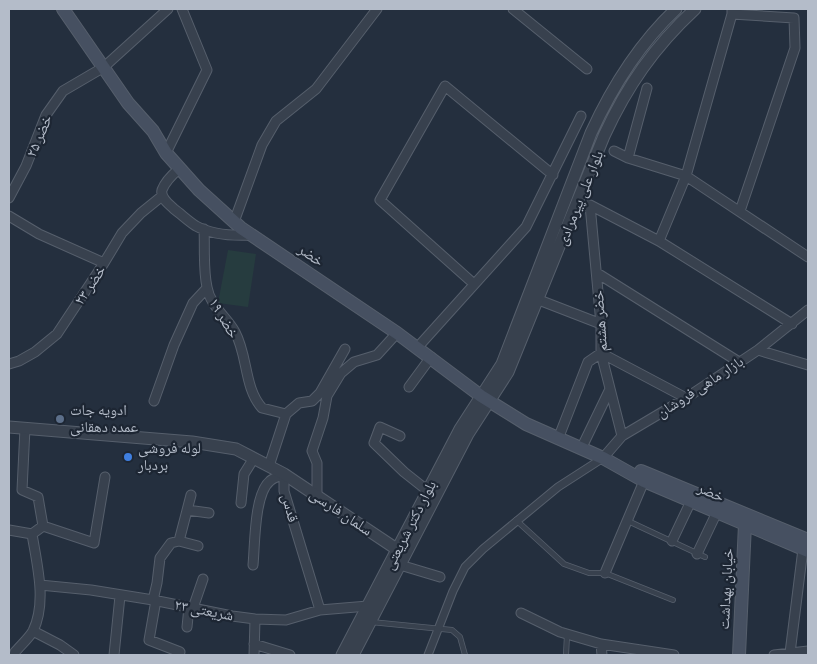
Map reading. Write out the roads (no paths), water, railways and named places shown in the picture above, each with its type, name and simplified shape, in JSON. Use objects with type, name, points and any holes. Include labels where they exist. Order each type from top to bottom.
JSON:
[{"type":"main road","name":"خضر","points":[[63,9],[128,103],[152,131],[179,169],[217,208],[253,236],[431,357],[485,399],[526,424],[603,458],[648,473],[807,547]]},
{"type":"main road","name":"خضر","points":[[603,458],[644,481],[717,512],[747,520]]},
{"type":"main road","name":"خیابان بهداشت","points":[[739,655],[747,520]]},
{"type":"street","name":"خضر ۲۵","points":[[9,198],[26,166],[46,116],[64,91],[104,67],[168,9]]},
{"type":"street","points":[[166,153],[207,70],[182,9]]},
{"type":"street","points":[[234,222],[262,145],[276,121],[316,89],[377,9]]},
{"type":"street","points":[[513,9],[588,69]]},
{"type":"street","name":"بلوار علی پیرمرادی","points":[[534,298],[592,133],[603,107],[632,60],[656,27],[676,9]]},
{"type":"street","name":"بلوار علی پیرمرادی","points":[[485,399],[534,298],[604,136],[629,86],[645,65],[695,9]]},
{"type":"street","points":[[740,211],[795,48],[794,18],[732,12],[686,176],[659,241],[792,324]]},
{"type":"street","points":[[474,284],[380,200],[445,86],[553,175]]},
{"type":"street","points":[[628,158],[647,88]]},
{"type":"street","points":[[418,348],[526,227],[582,116]]},
{"type":"street","points":[[614,151],[628,158],[686,176],[808,257]]},
{"type":"street","points":[[179,169],[162,190],[162,196],[168,203],[194,225],[204,229],[236,236],[253,236]]},
{"type":"street","name":"خضر ۲۳","points":[[9,364],[35,352],[57,334],[122,233],[141,213],[162,196]]},
{"type":"street","name":"خضر هشتم","points":[[622,436],[601,353],[601,324],[590,205],[659,241]]},
{"type":"street","points":[[9,216],[39,234],[104,263]]},
{"type":"street","name":"خضر ۱۹","points":[[204,229],[207,288],[218,311],[235,332],[246,364],[253,394],[262,408],[286,414]]},
{"type":"street","points":[[597,273],[739,362]]},
{"type":"street","points":[[154,401],[174,345],[193,303],[207,288]]},
{"type":"street","points":[[534,298],[601,324]]},
{"type":"street","points":[[758,350],[808,310]]},
{"type":"street","points":[[317,496],[317,463],[312,451],[323,418],[327,396],[341,373],[354,362],[377,356],[397,334]]},
{"type":"street","points":[[9,427],[192,442],[236,448],[269,466],[286,414],[299,403],[312,401],[320,393],[345,349]]},
{"type":"street","name":"بازار ماهی فروشان","points":[[603,458],[622,436],[686,398],[758,350],[808,365]]},
{"type":"street","points":[[558,439],[588,362],[601,353],[686,398]]},
{"type":"street","points":[[409,387],[431,357]]},
{"type":"street","points":[[580,448],[610,389]]},
{"type":"street","name":"بلوار دکتر شریعتی","points":[[342,655],[428,491],[485,399]]},
{"type":"street","points":[[400,436],[380,427],[374,442],[404,472],[428,491]]},
{"type":"street","points":[[26,428],[22,490],[38,497],[42,526]]},
{"type":"street","name":"بلوار دکتر شریعتی","points":[[353,655],[400,565],[464,432]]},
{"type":"street","points":[[241,503],[244,474],[254,458]]},
{"type":"street","points":[[428,655],[453,591],[465,567],[516,520],[558,487],[603,458]]},
{"type":"street","name":"قدس","points":[[269,466],[284,474],[284,491],[320,610]]},
{"type":"street","points":[[253,565],[262,491],[270,481],[284,474]]},
{"type":"street","name":"سلمان فارسی","points":[[284,474],[398,550]]},
{"type":"street","points":[[42,526],[94,543],[105,477]]},
{"type":"street","points":[[605,573],[644,481]]},
{"type":"street","points":[[179,541],[191,495]]},
{"type":"street","points":[[672,541],[691,501]]},
{"type":"street","points":[[187,510],[209,513]]},
{"type":"street","points":[[702,555],[717,512]]},
{"type":"street","points":[[9,530],[32,534],[42,526]]},
{"type":"street","points":[[13,653],[32,632],[39,609],[40,586],[32,534]]},
{"type":"street","points":[[180,652],[149,640],[160,558],[171,543],[179,541],[198,546]]},
{"type":"street","points":[[790,653],[807,547]]},
{"type":"street","points":[[400,565],[440,577]]},
{"type":"street","points":[[187,627],[191,608],[203,579]]},
{"type":"street","name":"شریعتی ۲۳","points":[[40,586],[91,590],[255,619],[286,620],[320,610],[368,606]]},
{"type":"street","points":[[114,655],[120,596]]},
{"type":"street","points":[[521,613],[560,632],[601,644],[674,655]]},
{"type":"street","points":[[254,655],[255,619]]},
{"type":"street","points":[[32,632],[60,645],[74,655]]},
{"type":"street","points":[[254,644],[290,655]]},
{"type":"street","points":[[601,644],[602,655]]},
{"type":"street","points":[[774,655],[808,651]]},
{"type":"lane","points":[[516,520],[564,564],[589,573],[605,573],[672,600]]},
{"type":"lane","points":[[627,520],[702,555]]},
{"type":"lane","points":[[370,622],[452,630],[460,637],[465,655]]},
{"type":"lane","points":[[566,655],[567,634]]},
{"type":"place","name":"ادویه جات‌ عمده ‌دهقانی","points":[[60,419]]},
{"type":"place","name":"لوله فروشی بردبار","points":[[128,457]]}]
